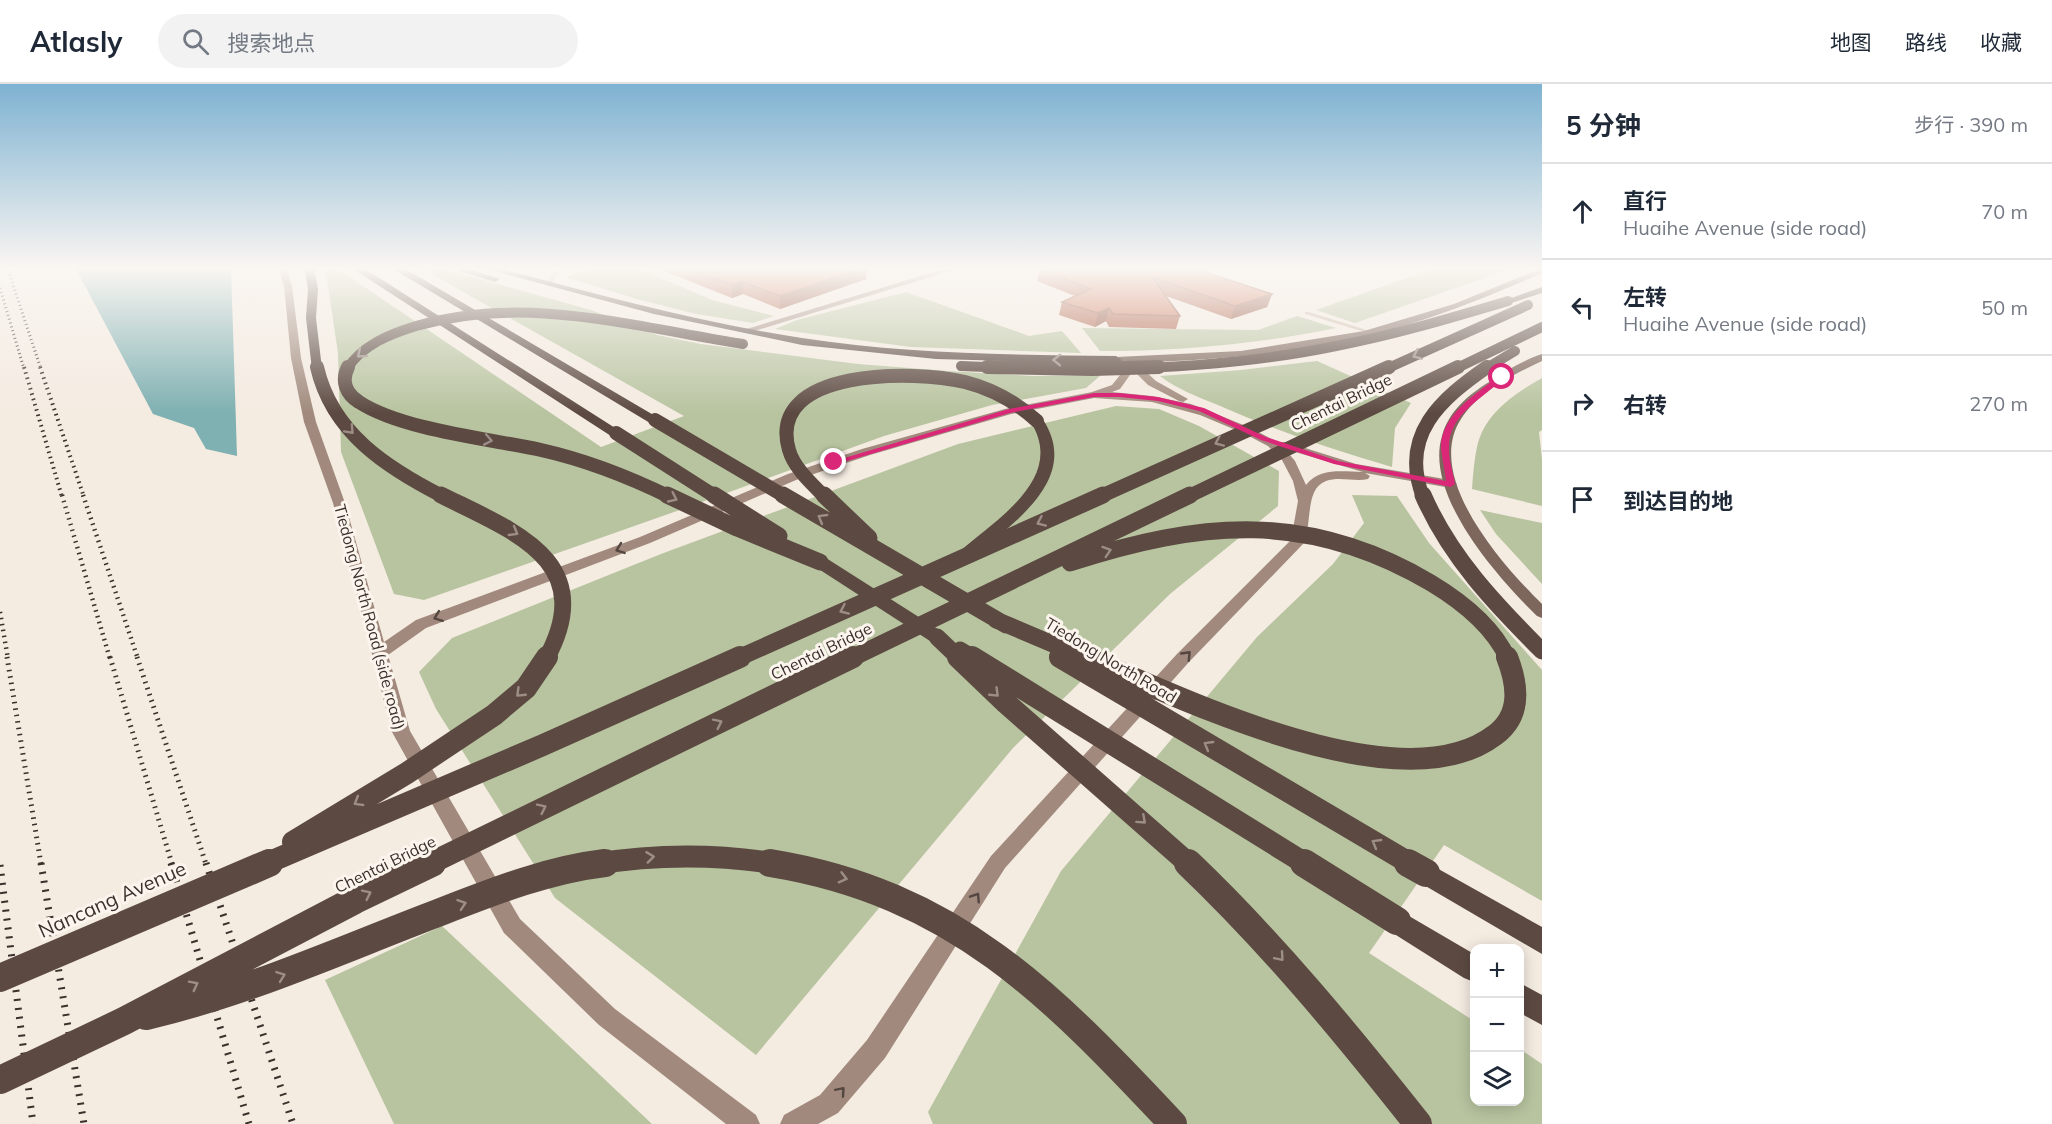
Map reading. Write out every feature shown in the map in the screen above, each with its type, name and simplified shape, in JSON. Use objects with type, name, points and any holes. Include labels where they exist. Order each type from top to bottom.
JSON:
[{"type":"highway","points":[[245,870],[404,775],[490,719],[524,691],[544,663],[558,637],[565,613],[562,582],[537,548],[486,516],[458,504],[389,466],[348,428],[333,410],[322,383],[314,355],[310,316]]},
{"type":"highway","points":[[431,316],[938,637],[1009,678],[1470,967]]},
{"type":"highway","points":[[461,316],[426,322],[384,338],[361,353],[345,373],[347,391],[358,403],[381,413],[442,431],[543,451],[605,468],[737,528],[820,562]]},
{"type":"highway","name":"Tiedong North Road","points":[[477,316],[1542,941]]},
{"type":"highway","points":[[581,316],[694,337],[744,338],[895,353],[1116,360]]},
{"type":"highway","points":[[629,316],[862,359],[981,367],[1101,370],[1176,367],[1308,352],[1370,339],[1455,316]]},
{"type":"highway","points":[[663,316],[744,338]]},
{"type":"highway","name":"Chentai Bridge","points":[[245,870],[543,744],[1503,316]]},
{"type":"highway","name":"Chentai Bridge","points":[[124,1021],[355,900],[991,590],[1542,327]]},
{"type":"highway","points":[[1542,339],[1511,353],[1482,371],[1446,400],[1421,432],[1416,472],[1425,501],[1446,540],[1470,575],[1542,651]]},
{"type":"highway","points":[[888,556],[800,469],[789,450],[785,432],[786,423],[794,409],[817,390],[858,378],[908,374],[948,378],[999,394],[1032,416],[1042,427],[1045,436],[1047,454],[1043,479],[965,556]]},
{"type":"highway","points":[[991,590],[1134,542],[1166,535],[1232,528],[1304,534],[1354,548],[1407,569],[1462,605],[1489,630],[1504,652],[1515,678],[1517,703],[1508,725],[1487,743],[1456,755],[1407,758],[1359,753],[1304,742],[1237,720],[996,620]]},
{"type":"highway","points":[[938,637],[1006,703],[1152,830],[1234,907],[1336,1022],[1418,1124]]},
{"type":"highway","points":[[0,1080],[124,1021],[206,1003],[287,974],[448,909],[532,880],[599,863],[622,860],[666,855],[731,857],[789,864],[853,881],[940,919],[987,949],[1063,1010],[1173,1124]]},
{"type":"highway","name":"Nancang Avenue","points":[[0,978],[245,870]]},
{"type":"highway","points":[[1522,998],[1542,1011]]},
{"type":"main road","points":[[1116,360],[1242,354],[1296,348],[1370,332],[1426,316]]},
{"type":"main road","points":[[1542,357],[1502,377],[1486,389],[1455,420],[1448,432],[1445,446],[1451,488],[1461,514],[1508,578],[1542,613]]},
{"type":"street","name":"Tiedong North Road (side road)","points":[[291,316],[296,358],[310,422],[339,502],[401,732],[512,926],[607,1017],[747,1124]]},
{"type":"street","points":[[744,338],[812,316]]},
{"type":"street","points":[[379,653],[421,624],[645,540],[834,462],[1009,411],[1094,395],[1116,387],[1123,380],[1125,372],[1116,360]]},
{"type":"street","points":[[1128,360],[1152,383],[1264,438],[1346,465],[1451,488]]},
{"type":"street","points":[[1094,395],[1147,397],[1202,409]]},
{"type":"street","points":[[793,1124],[829,1104],[876,1049],[998,862],[1184,658],[1298,541],[1303,520],[1304,496],[1286,457],[1264,438]]},
{"type":"street","points":[[1304,496],[1316,481],[1325,476],[1342,475],[1451,488]]},
{"type":"lane","points":[[1315,316],[1370,332]]},
{"type":"green space","points":[[332,316],[407,316],[601,447],[684,416],[505,316],[606,316],[657,335],[701,344],[858,364],[1033,376],[1101,375],[1086,388],[992,405],[884,436],[424,600],[394,594],[341,452],[338,353]]},
{"type":"green space","points":[[706,316],[774,316],[753,323]]},
{"type":"green space","points":[[814,316],[972,316],[1029,336],[1062,331],[1081,353],[911,347],[775,329]]},
{"type":"green space","points":[[1297,316],[1336,328],[1219,346],[1100,351],[1082,328],[1258,330]]},
{"type":"green space","points":[[1333,316],[1376,316],[1355,323]]},
{"type":"green space","points":[[1317,361],[1411,403],[1395,428],[1392,467],[1326,447],[1261,423],[1188,392],[1160,376],[1241,370]]},
{"type":"green space","points":[[1542,378],[1542,430],[1539,432],[1542,459],[1542,506],[1472,489],[1477,447],[1486,424],[1511,398]]},
{"type":"green space","points":[[1116,406],[1159,409],[1199,426],[1279,471],[1278,506],[1170,594],[1013,748],[756,1055],[555,898],[436,709],[419,672],[452,638],[661,554],[958,444]]},
{"type":"green space","points":[[1352,495],[1397,496],[1429,543],[1542,670],[1542,901],[1444,845],[1369,953],[1470,1018],[1470,1106],[1524,1106],[1524,1052],[1542,1064],[1542,1124],[933,1124],[928,1112],[1061,871],[1257,637],[1333,564],[1364,523]]},
{"type":"green space","points":[[1480,510],[1542,523],[1542,584],[1496,534]]},
{"type":"green space","points":[[442,926],[652,1124],[394,1124],[325,980]]},
{"type":"water","points":[[101,316],[233,316],[237,456],[206,449],[194,428],[153,414]]},
{"type":"railway","points":[[8,316],[24,369]]},
{"type":"railway","points":[[23,316],[41,369]]},
{"type":"railway","points":[[24,367],[62,497]]},
{"type":"railway","points":[[40,367],[84,497]]},
{"type":"railway","points":[[62,495],[110,659]]},
{"type":"railway","points":[[83,495],[138,659]]},
{"type":"railway","points":[[0,612],[8,659]]},
{"type":"railway","points":[[7,657],[41,864]]},
{"type":"railway","points":[[110,657],[172,864]]},
{"type":"railway","points":[[137,657],[206,864]]},
{"type":"railway","points":[[41,863],[84,1124]]},
{"type":"railway","points":[[171,863],[249,1124]]},
{"type":"railway","points":[[206,863],[293,1124]]},
{"type":"railway","points":[[0,865],[33,1124]]},
{"type":"route","points":[[834,462],[1009,411],[1094,395],[1119,395],[1147,397],[1202,409],[1264,438],[1337,463],[1451,484],[1445,446],[1448,432],[1474,398],[1502,377]]}]
